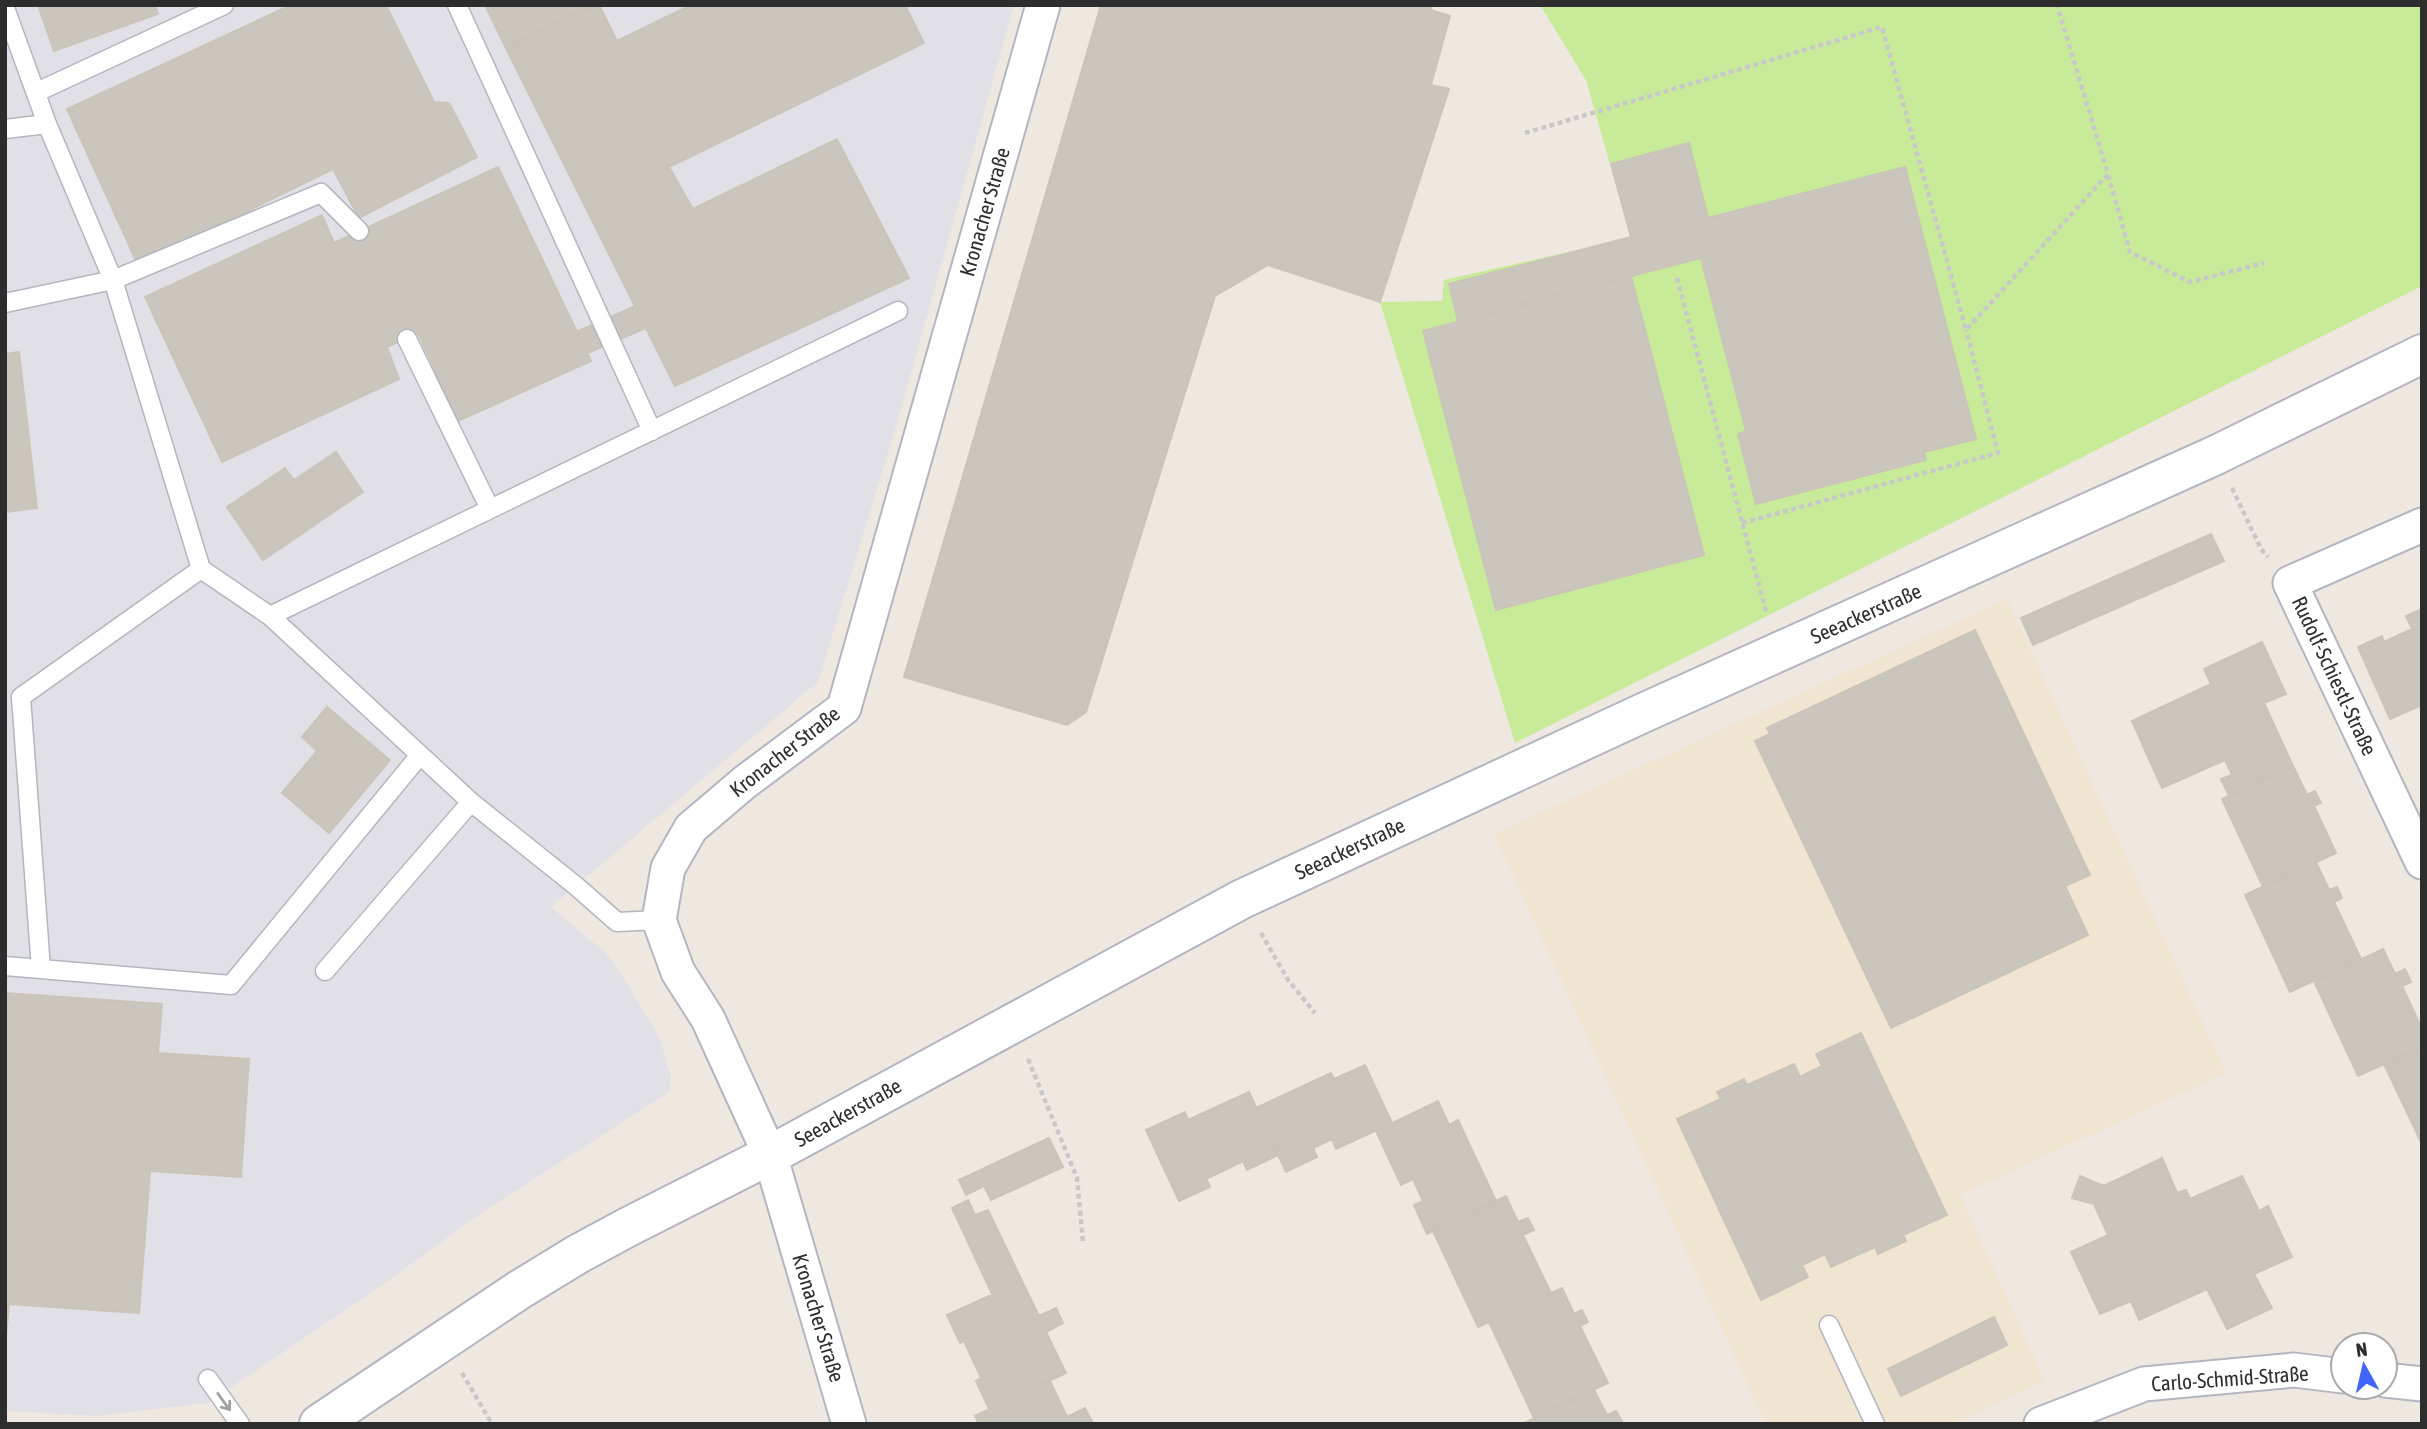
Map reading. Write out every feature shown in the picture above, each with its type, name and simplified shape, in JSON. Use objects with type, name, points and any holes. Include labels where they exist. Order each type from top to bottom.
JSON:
[{"type":"main road","name":"Seeackerstraße","points":[[319,1424],[578,1254],[770,1156],[1242,899],[2216,455],[2422,354]]},
{"type":"street","name":"Kronacher Straße","points":[[849,1424],[770,1156],[708,1018],[678,972],[659,920],[668,868],[691,828],[745,782],[845,708],[1043,5]]},
{"type":"street","name":"Rudolf-Schiestl-Straße","points":[[2422,525],[2290,583],[2422,862]]},
{"type":"street","name":"Carlo-Schmid-Straße","points":[[2040,1424],[2144,1384],[2294,1370],[2329,1374]]},
{"type":"street","points":[[2399,1382],[2422,1384]]},
{"type":"lane","points":[[37,92],[225,5]]},
{"type":"lane","points":[[457,5],[652,430]]},
{"type":"lane","points":[[5,8],[47,124],[113,280],[201,569],[270,615],[471,802],[617,922],[659,920]]},
{"type":"lane","points":[[5,129],[47,124]]},
{"type":"lane","points":[[5,303],[113,280],[321,193],[359,231]]},
{"type":"lane","points":[[270,615],[898,311]]},
{"type":"lane","points":[[407,339],[490,509]]},
{"type":"lane","points":[[41,969],[13,697],[201,569]]},
{"type":"lane","points":[[5,965],[231,985],[420,755]]},
{"type":"lane","points":[[325,971],[471,802]]},
{"type":"lane","points":[[1829,1325],[1875,1424]]},
{"type":"lane","points":[[208,1380],[240,1424]]},
{"type":"path","points":[[2057,5],[2130,252],[2190,282],[2264,263]]},
{"type":"path","points":[[1525,133],[1882,27],[1998,453],[1742,523]]},
{"type":"path","points":[[1966,330],[2108,174]]},
{"type":"path","points":[[1677,278],[1777,653]]},
{"type":"path","points":[[2216,455],[2261,549],[2290,583]]},
{"type":"path","points":[[1242,899],[1288,980],[1315,1013]]},
{"type":"path","points":[[1013,1023],[1077,1178],[1083,1242]]},
{"type":"path","points":[[442,1341],[492,1424]]},
{"type":"shaded area","points":[[5,5],[1014,5],[895,430],[818,682],[551,907],[606,953],[624,979],[660,1039],[671,1077],[669,1092],[474,1218],[381,1286],[208,1403],[96,1416],[5,1411]]},
{"type":"shaded area","points":[[2007,599],[2226,1073],[1960,1195],[2045,1381],[1952,1424],[1766,1424],[1494,834]]},
{"type":"green space","points":[[1540,5],[2422,5],[2422,286],[1515,743],[1380,302],[1442,301],[1444,280],[1631,238],[1586,80]]},
{"type":"building","points":[[38,5],[155,5],[158,14],[54,51]]},
{"type":"building","points":[[291,5],[386,5],[434,102],[449,103],[477,157],[359,218],[333,169],[138,265],[67,109]]},
{"type":"building","points":[[485,5],[594,5],[506,48]]},
{"type":"building","points":[[599,5],[617,41],[691,5],[905,5],[924,43],[669,167],[693,209],[837,139],[909,278],[675,386],[506,48]]},
{"type":"building","points":[[1101,5],[1432,5],[1431,10],[1450,16],[1431,85],[1449,89],[1380,302],[1268,265],[1215,296],[1086,712],[1067,725],[904,677]]},
{"type":"building","points":[[1689,143],[1708,218],[1905,167],[1976,439],[1924,452],[1926,460],[1756,504],[1738,434],[1746,431],[1701,258],[1458,321],[1449,284],[1631,237],[1611,164]]},
{"type":"building","points":[[498,167],[591,361],[458,421],[418,333],[387,347],[399,379],[222,462],[145,297],[322,215],[334,243]]},
{"type":"building","points":[[1631,276],[1704,555],[1496,610],[1423,331]]},
{"type":"building","points":[[635,306],[646,328],[588,353],[576,332]]},
{"type":"building","points":[[19,352],[37,508],[5,512],[5,354]]},
{"type":"building","points":[[336,452],[363,492],[263,560],[227,507],[285,468],[294,480]]},
{"type":"building","points":[[2211,534],[2224,561],[2033,645],[2021,618]]},
{"type":"building","points":[[2422,609],[2422,705],[2390,719],[2358,647],[2382,636],[2384,642],[2412,629],[2406,616]]},
{"type":"building","points":[[1975,630],[2090,875],[2065,886],[2088,935],[1891,1028],[1755,741],[1770,734],[1767,728]]},
{"type":"building","points":[[2262,642],[2286,694],[2264,703],[2293,766],[2229,796],[2221,779],[2232,775],[2225,760],[2162,788],[2132,721],[2211,684],[2204,669]]},
{"type":"building","points":[[327,707],[390,760],[329,833],[282,793],[317,751],[302,737]]},
{"type":"building","points":[[2293,766],[2307,795],[2315,791],[2321,803],[2314,806],[2336,853],[2263,887],[2222,799]]},
{"type":"building","points":[[2316,862],[2329,890],[2337,887],[2342,898],[2334,902],[2361,959],[2290,992],[2245,895]]},
{"type":"building","points":[[2383,949],[2395,974],[2405,969],[2411,982],[2402,986],[2422,1029],[2422,1047],[2358,1076],[2314,981]]},
{"type":"building","points":[[5,993],[162,1004],[158,1053],[249,1059],[241,1177],[150,1171],[139,1313],[9,1304],[5,1347]]},
{"type":"building","points":[[1861,1033],[1947,1215],[1903,1235],[1906,1241],[1878,1254],[1875,1247],[1831,1267],[1825,1254],[1802,1265],[1808,1277],[1761,1300],[1677,1119],[1721,1099],[1717,1092],[1744,1079],[1747,1085],[1794,1064],[1800,1077],[1822,1066],[1816,1054]]},
{"type":"building","points":[[2422,1047],[2422,1144],[2384,1064]]},
{"type":"building","points":[[1365,1065],[1392,1123],[1336,1149],[1332,1139],[1313,1148],[1317,1157],[1286,1172],[1256,1108],[1331,1073],[1334,1079]]},
{"type":"building","points":[[1249,1092],[1278,1155],[1247,1170],[1243,1161],[1206,1179],[1210,1187],[1179,1201],[1146,1130],[1185,1112],[1188,1120]]},
{"type":"building","points":[[1438,1101],[1449,1125],[1458,1120],[1496,1201],[1427,1234],[1414,1205],[1423,1201],[1413,1179],[1401,1185],[1376,1131]]},
{"type":"building","points":[[1049,1138],[1063,1167],[991,1200],[984,1186],[966,1195],[959,1180]]},
{"type":"building","points":[[2162,1158],[2177,1193],[2186,1190],[2190,1199],[2242,1176],[2259,1211],[2268,1206],[2292,1257],[2254,1274],[2272,1308],[2227,1329],[2207,1289],[2139,1320],[2131,1301],[2100,1314],[2071,1252],[2108,1235],[2094,1204],[2072,1198],[2080,1176],[2104,1186]]},
{"type":"building","points":[[1506,1196],[1518,1222],[1528,1218],[1534,1230],[1523,1235],[1551,1293],[1478,1327],[1433,1231]]},
{"type":"building","points":[[968,1200],[975,1215],[988,1210],[1022,1281],[992,1294],[952,1208]]},
{"type":"building","points":[[1022,1281],[1039,1316],[1056,1308],[1063,1323],[1046,1332],[1066,1373],[989,1409],[976,1381],[981,1378],[964,1341],[960,1343],[947,1315]]},
{"type":"building","points":[[1562,1288],[1574,1314],[1582,1310],[1588,1322],[1580,1326],[1608,1383],[1534,1418],[1489,1322]]},
{"type":"building","points":[[1994,1317],[2007,1345],[1901,1396],[1888,1369]]},
{"type":"building","points":[[1050,1381],[1067,1417],[1085,1408],[1093,1423],[979,1424],[975,1416]]},
{"type":"building","points":[[1594,1390],[1607,1415],[1616,1411],[1622,1421],[1616,1424],[1522,1424]]}]
